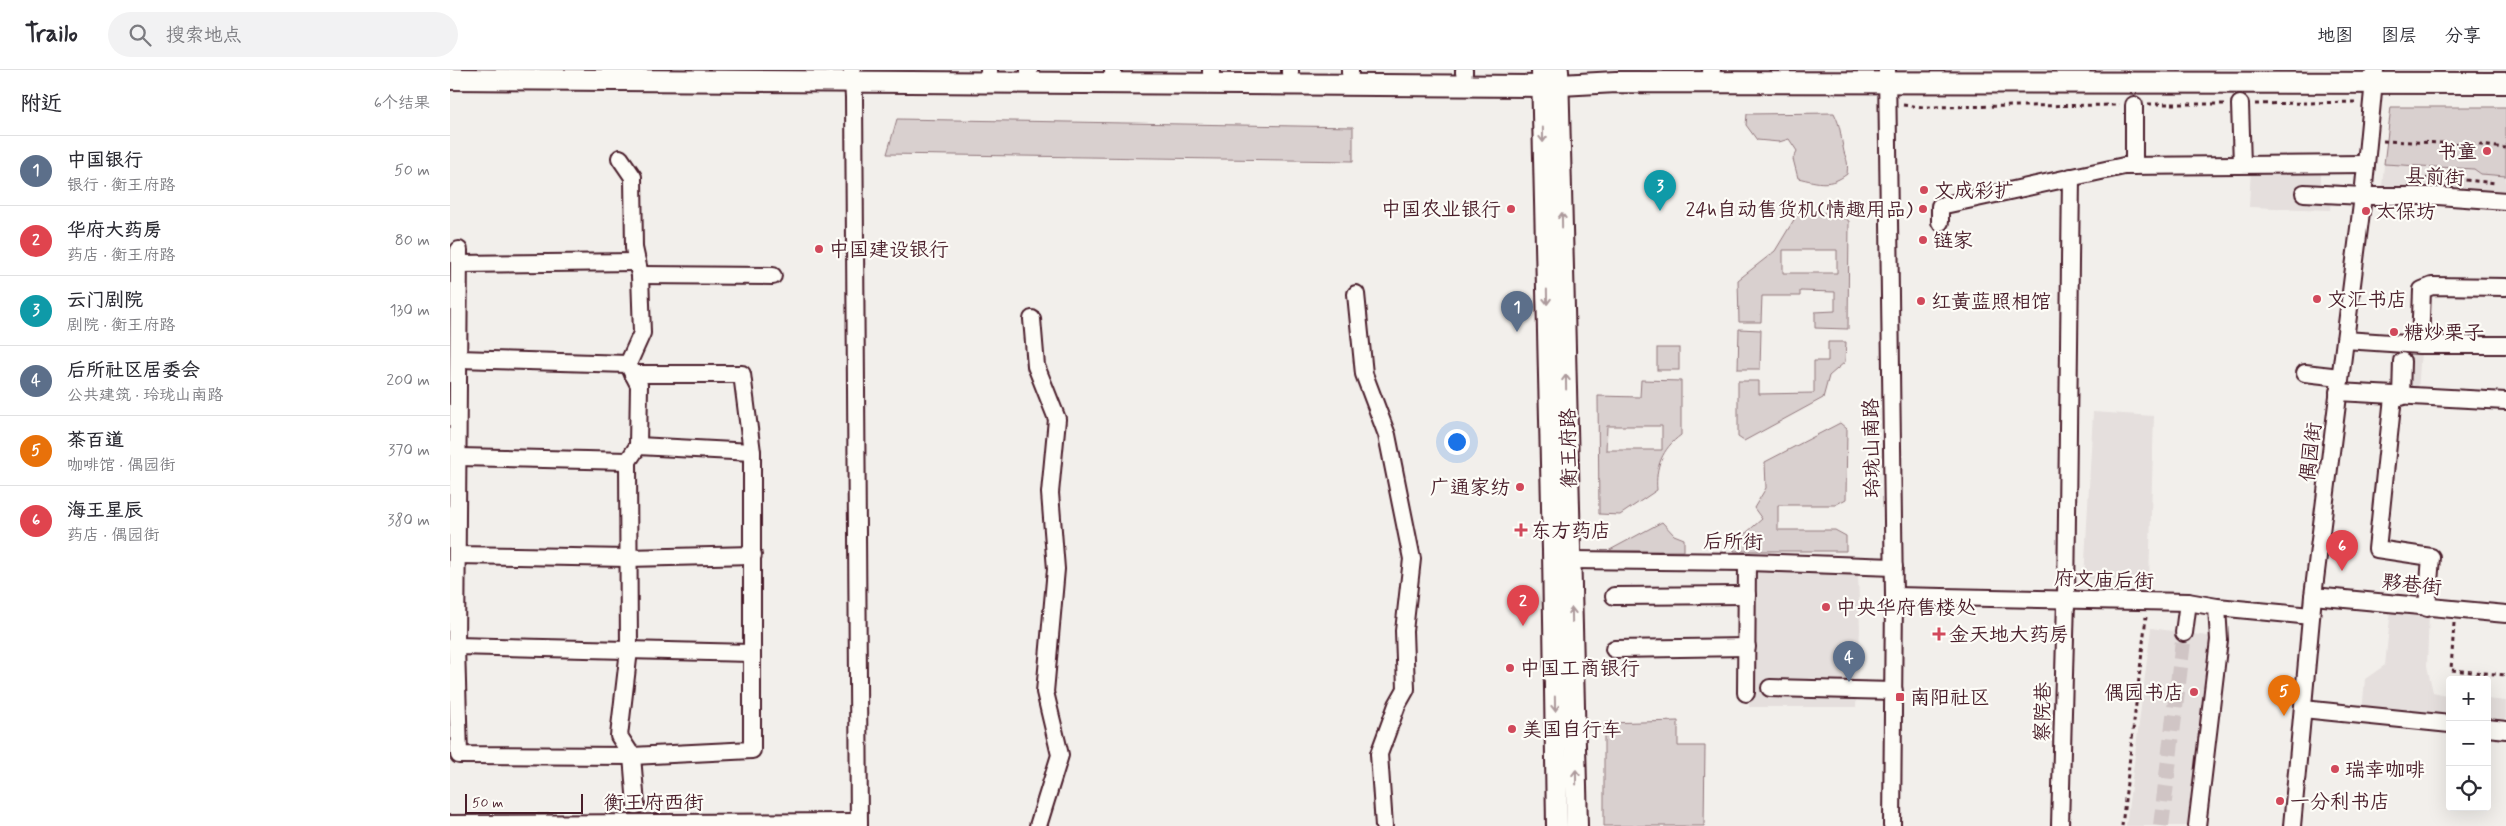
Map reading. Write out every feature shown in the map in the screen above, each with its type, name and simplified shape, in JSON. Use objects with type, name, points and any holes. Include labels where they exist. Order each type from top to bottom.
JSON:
[{"type":"main road","points":[[714,70],[853,74],[1550,76],[1712,71],[1887,75],[2375,75],[2506,72]]},
{"type":"main road","points":[[450,79],[989,71],[1464,72],[1550,76],[1616,82],[1887,75]]},
{"type":"main road","points":[[2375,75],[2506,83]]},
{"type":"main road","name":"衡王府路","points":[[1550,76],[1571,560],[1577,826]]},
{"type":"main road","name":"衡王府路","points":[[1550,76],[1557,826]]},
{"type":"street","points":[[853,74],[859,824]]},
{"type":"street","name":"玲珑山南路","points":[[1887,75],[1894,567],[1892,826]]},
{"type":"street","name":"偶园街","points":[[2292,826],[2313,596],[2363,196],[2375,75]]},
{"type":"street","points":[[2134,104],[2134,166]]},
{"type":"street","points":[[2240,104],[2242,164]]},
{"type":"street","points":[[620,158],[633,177],[634,248],[639,268],[642,333],[630,369],[639,385],[638,446],[628,461],[629,650],[619,736],[632,756],[636,805]]},
{"type":"street","points":[[1940,222],[1940,206],[2071,177],[2134,166],[2366,164]]},
{"type":"street","name":"察院巷","points":[[2060,826],[2066,599],[2071,177]]},
{"type":"street","name":"县前街","points":[[2304,192],[2363,196],[2438,196],[2506,201]]},
{"type":"street","points":[[459,359],[742,374],[752,452],[754,555],[751,654],[752,750],[632,756],[459,755],[456,646],[460,257],[773,276]]},
{"type":"street","points":[[2420,345],[2422,290],[2432,286],[2506,287]]},
{"type":"street","points":[[1356,294],[1364,374],[1387,435],[1412,559],[1404,631],[1406,689],[1397,705],[1379,754],[1384,826]]},
{"type":"street","points":[[1032,319],[1036,366],[1057,419],[1050,493],[1056,569],[1045,692],[1060,755],[1038,826]]},
{"type":"street","points":[[2345,340],[2420,345],[2506,344]]},
{"type":"street","points":[[2402,361],[2377,549],[2431,556],[2427,608]]},
{"type":"street","points":[[2304,373],[2339,385],[2397,397],[2506,401]]},
{"type":"street","points":[[638,446],[752,452]]},
{"type":"street","points":[[458,457],[628,461]]},
{"type":"street","points":[[457,555],[628,558],[754,555]]},
{"type":"street","name":"后所街","points":[[1571,560],[1747,562],[1894,567]]},
{"type":"street","points":[[1746,693],[1747,562]]},
{"type":"street","points":[[1614,596],[1747,595]]},
{"type":"street","name":"府文庙后街","points":[[1894,596],[2188,602],[2217,607],[2311,616]]},
{"type":"street","name":"夥巷街","points":[[2313,596],[2506,614]]},
{"type":"street","points":[[2184,632],[2188,602]]},
{"type":"street","points":[[2197,826],[2219,640],[2217,607]]},
{"type":"street","points":[[456,646],[751,654]]},
{"type":"street","points":[[1614,649],[1747,647]]},
{"type":"street","points":[[1770,688],[1894,691]]},
{"type":"street","points":[[2303,709],[2446,724]]},
{"type":"street","points":[[2491,728],[2506,730]]},
{"type":"street","name":"衡王府西街","points":[[450,824],[859,824]]},
{"type":"path","points":[[2368,141],[2472,144],[2506,148]]},
{"type":"path","points":[[2122,826],[2148,601]]},
{"type":"path","points":[[2457,610],[2451,670],[2506,675]]},
{"type":"shaded area","points":[[2391,107],[2506,107],[2506,176],[2481,174],[2474,169],[2384,164]]},
{"type":"shaded area","points":[[1834,113],[1847,162],[1847,174],[1835,181],[1824,183],[1798,178],[1793,159],[1797,151],[1789,139],[1779,142],[1757,140],[1746,125],[1747,114]]},
{"type":"shaded area","points":[[897,119],[1353,127],[1353,161],[887,154]]},
{"type":"shaded area","points":[[2384,164],[2474,169],[2481,174],[2506,176],[2506,192],[2382,188]]},
{"type":"shaded area","points":[[2251,167],[2321,168],[2321,185],[2332,186],[2330,210],[2249,207]]},
{"type":"shaded area","points":[[1798,213],[1835,213],[1849,221],[1848,329],[1815,328],[1815,312],[1835,311],[1835,292],[1800,291],[1800,296],[1762,296],[1761,322],[1739,322],[1738,280],[1775,251]],"holes":[[[1783,250],[1837,250],[1837,273],[1783,273]]]},
{"type":"shaded area","points":[[1739,329],[1761,330],[1760,369],[1738,369]]},
{"type":"shaded area","points":[[1828,342],[1846,342],[1845,362],[1829,376],[1823,398],[1744,441],[1738,437],[1738,381],[1759,381],[1759,394],[1814,393],[1814,361],[1828,361]]},
{"type":"shaded area","points":[[1657,348],[1679,348],[1679,370],[1657,370]]},
{"type":"shaded area","points":[[2391,348],[2421,351],[2418,391],[2392,389]]},
{"type":"shaded area","points":[[1641,380],[1681,381],[1681,435],[1669,446],[1661,459],[1657,474],[1657,490],[1620,515],[1599,514],[1598,396],[1640,397]],"holes":[[[1607,426],[1662,426],[1662,450],[1606,450]]]},
{"type":"shaded area","points":[[2093,412],[2154,416],[2149,581],[2084,579]]},
{"type":"shaded area","points":[[1840,423],[1847,429],[1846,499],[1835,505],[1778,505],[1778,530],[1835,530],[1846,536],[1846,551],[1734,551],[1734,538],[1746,533],[1762,519],[1754,508],[1766,488],[1765,462]]},
{"type":"shaded area","points":[[1662,522],[1674,535],[1684,539],[1684,551],[1608,551]]},
{"type":"shaded area","points":[[1753,572],[1858,574],[1860,630],[1856,707],[1749,707]]},
{"type":"shaded area","points":[[2391,609],[2429,613],[2427,666],[2433,692],[2446,695],[2446,733],[2361,723],[2365,679],[2385,665]]},
{"type":"shaded area","points":[[2151,628],[2214,637],[2188,826],[2126,826]]},
{"type":"shaded area","points":[[2491,699],[2506,701],[2506,739],[2491,737]]},
{"type":"shaded area","points":[[1678,721],[1678,746],[1705,746],[1704,826],[1604,826],[1604,723]]},
{"type":"tunnel","points":[[2161,826],[2184,633]]},
{"type":"place","name":"书童","points":[[2487,151]]},
{"type":"place","name":"文成彩扩","points":[[1924,190]]},
{"type":"place","name":"中国农业银行","points":[[1511,209]]},
{"type":"place","name":"24h自动售货机(情趣用品)","points":[[1923,209]]},
{"type":"place","name":"云门剧院","points":[[1660,211]]},
{"type":"place","name":"太保坊","points":[[2366,211]]},
{"type":"place","name":"链家","points":[[1923,240]]},
{"type":"place","name":"中国建设银行","points":[[819,249]]},
{"type":"place","name":"文汇书店","points":[[2317,299]]},
{"type":"place","name":"红黄蓝照相馆","points":[[1921,301]]},
{"type":"place","name":"中国银行","points":[[1517,332]]},
{"type":"place","name":"糖炒栗子","points":[[2394,332]]},
{"type":"place","name":"广通家纺","points":[[1520,487]]},
{"type":"place","name":"东方药店","points":[[1521,530]]},
{"type":"place","name":"海王星辰","points":[[2342,571]]},
{"type":"place","name":"中央华府售楼处","points":[[1826,607]]},
{"type":"place","name":"华府大药房","points":[[1523,626]]},
{"type":"place","name":"金天地大药房","points":[[1939,634]]},
{"type":"place","name":"中国工商银行","points":[[1510,668]]},
{"type":"place","name":"后所社区居委会","points":[[1849,682]]},
{"type":"place","name":"偶园书店","points":[[2194,692]]},
{"type":"place","name":"南阳社区","points":[[1900,697]]},
{"type":"place","name":"茶百道","points":[[2284,716]]},
{"type":"place","name":"美国自行车","points":[[1512,729]]},
{"type":"place","name":"瑞幸咖啡","points":[[2335,769]]},
{"type":"place","name":"一分利书店","points":[[2280,801]]}]
